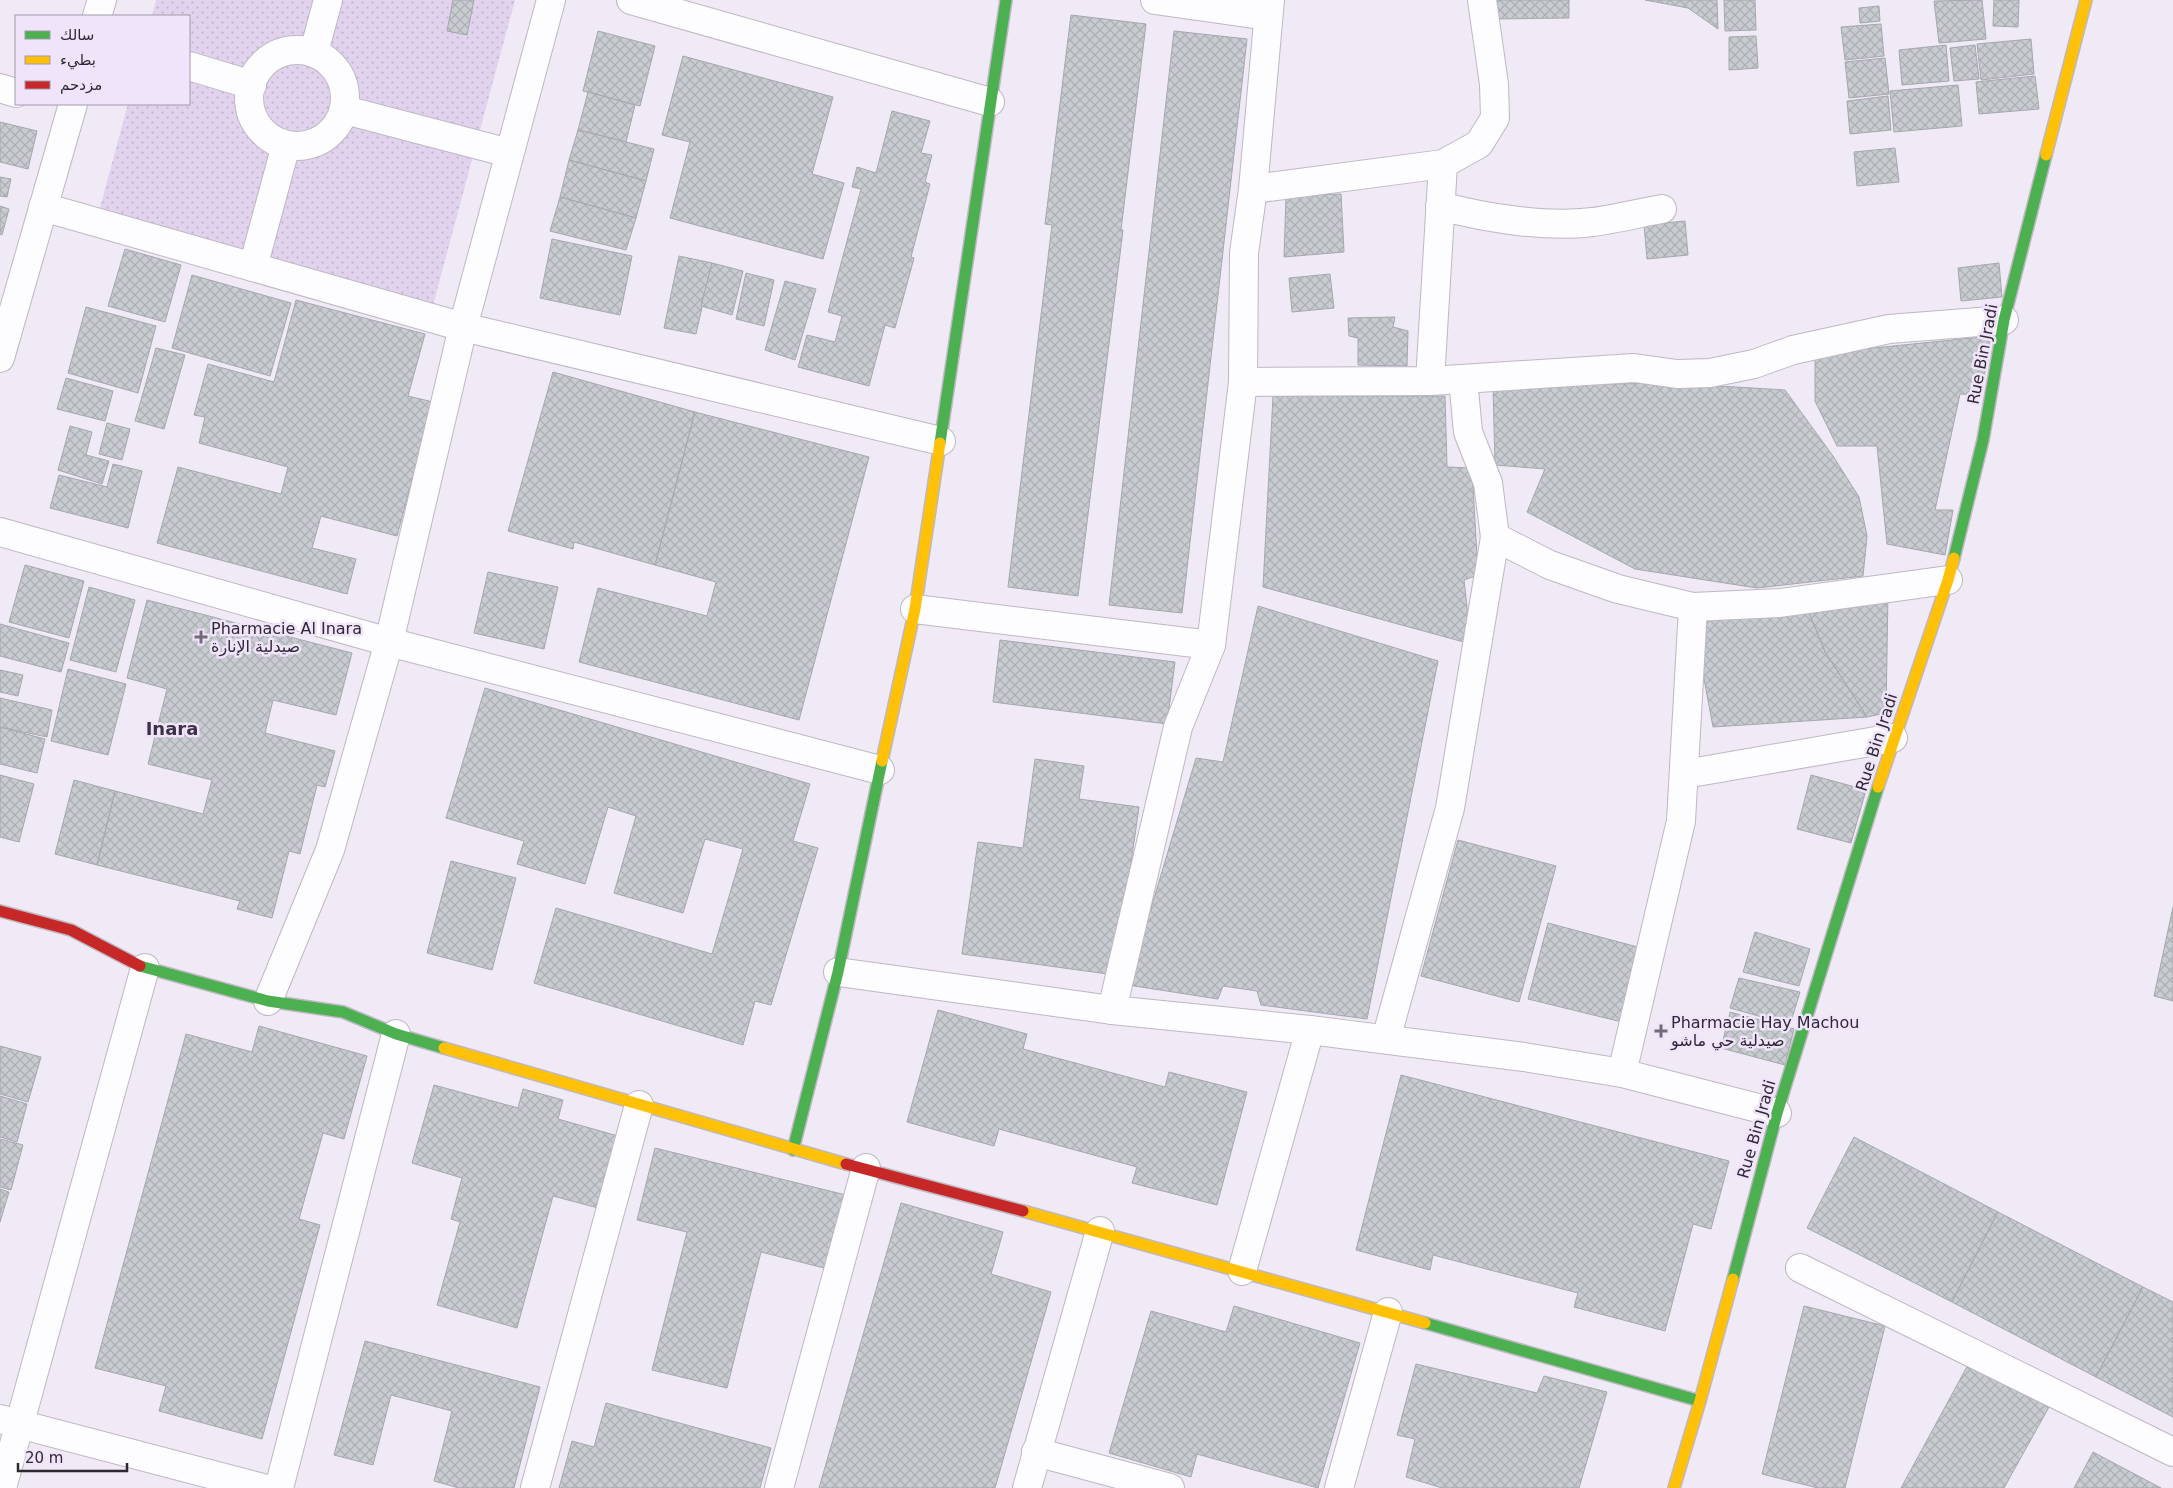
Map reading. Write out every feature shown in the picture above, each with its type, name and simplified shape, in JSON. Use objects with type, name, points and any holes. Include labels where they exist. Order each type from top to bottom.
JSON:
[{"type":"street","points":[[97,15],[102,0]]},
{"type":"street","points":[[314,52],[328,0]]},
{"type":"street","points":[[268,1001],[330,850],[389,642],[463,327],[551,0]]},
{"type":"street","points":[[793,1150],[838,972],[916,610],[1006,0]]},
{"type":"street","points":[[1112,1010],[1178,727],[1210,645],[1243,382],[1244,253],[1253,189],[1269,8],[1155,0]]},
{"type":"street","points":[[1253,189],[1443,164],[1479,144],[1495,118],[1494,84],[1482,0]]},
{"type":"street","name":"Rue Bin Jradi","points":[[1674,1488],[1700,1401],[1777,1113],[1893,738],[1948,580],[1983,440],[2004,320],[2086,0]]},
{"type":"street","points":[[645,2],[990,102]]},
{"type":"street","points":[[290,50],[314,52],[334,66],[345,86],[345,110],[335,131],[316,144],[294,147],[286,145],[272,140],[255,123],[248,100],[252,85],[253,77],[268,58],[290,50]]},
{"type":"street","points":[[190,66],[252,85]]},
{"type":"street","points":[[0,88],[15,92]]},
{"type":"street","points":[[0,358],[43,207],[68,105]]},
{"type":"street","points":[[345,110],[509,153]]},
{"type":"street","points":[[253,267],[286,145]]},
{"type":"street","points":[[1430,381],[1443,164]]},
{"type":"street","points":[[1440,206],[1472,214],[1550,224],[1592,222],[1662,209]]},
{"type":"street","points":[[43,207],[463,327],[941,441]]},
{"type":"street","points":[[1243,382],[1430,381],[1634,368],[1677,374],[1710,373],[1754,364],[1792,350],[1889,329],[2004,320]]},
{"type":"street","points":[[1386,1039],[1450,808],[1495,537],[1488,483],[1468,432],[1463,379]]},
{"type":"street","points":[[0,532],[389,642],[880,770]]},
{"type":"street","points":[[1495,537],[1550,565],[1618,589],[1693,607],[1780,603],[1948,580]]},
{"type":"street","points":[[1622,1073],[1682,821],[1693,607]]},
{"type":"street","points":[[916,610],[1210,645]]},
{"type":"street","points":[[1685,774],[1893,738]]},
{"type":"street","points":[[0,911],[71,930],[145,968],[268,1001],[343,1012],[396,1034],[793,1150],[1100,1231],[1700,1401]]},
{"type":"street","points":[[2,1488],[10,1421],[145,968]]},
{"type":"street","points":[[838,972],[1112,1010],[1310,1030],[1524,1057],[1622,1073],[1777,1113]]},
{"type":"street","points":[[1242,1271],[1310,1030]]},
{"type":"street","points":[[279,1488],[396,1034]]},
{"type":"street","points":[[535,1488],[639,1105]]},
{"type":"street","points":[[780,1488],[866,1168]]},
{"type":"street","points":[[1027,1488],[1100,1231]]},
{"type":"street","points":[[1800,1268],[2173,1452]]},
{"type":"street","points":[[1340,1488],[1388,1312]]},
{"type":"street","points":[[10,1421],[263,1488]]},
{"type":"street","points":[[1036,1452],[1170,1488]]},
{"type":"shaded area","points":[[156,0],[515,0],[433,305],[98,215],[128,105],[190,105],[190,15],[152,15]]},
{"type":"building","points":[[453,0],[474,0],[467,35],[447,31]]},
{"type":"building","points":[[1490,0],[1569,0],[1569,18],[1491,19]]},
{"type":"building","points":[[1645,0],[1717,0],[1718,29],[1688,8]]},
{"type":"building","points":[[1724,0],[1755,0],[1756,30],[1725,31]]},
{"type":"building","points":[[1982,0],[1986,39],[1939,43],[1934,1]]},
{"type":"building","points":[[1994,0],[2019,0],[2018,27],[1993,26]]},
{"type":"building","points":[[1879,6],[1880,21],[1860,23],[1859,8]]},
{"type":"building","points":[[1071,15],[1146,24],[1078,596],[1008,587],[1052,225],[1045,224]]},
{"type":"building","points":[[1881,24],[1884,56],[1845,60],[1841,27]]},
{"type":"building","points":[[598,31],[655,46],[640,106],[583,91]]},
{"type":"building","points":[[1174,31],[1247,39],[1182,613],[1109,605]]},
{"type":"building","points":[[1756,36],[1758,68],[1729,70],[1729,37]]},
{"type":"building","points":[[2031,39],[2034,74],[1981,80],[1977,44]]},
{"type":"building","points":[[1946,45],[1949,81],[1902,85],[1899,50]]},
{"type":"building","points":[[1975,45],[1979,79],[1954,81],[1950,48]]},
{"type":"building","points":[[683,56],[833,97],[812,174],[844,183],[823,259],[670,218],[690,142],[662,135]]},
{"type":"building","points":[[1885,58],[1889,94],[1849,98],[1845,62]]},
{"type":"building","points":[[2035,76],[2039,109],[1979,114],[1976,82]]},
{"type":"building","points":[[1958,85],[1962,126],[1894,132],[1890,91]]},
{"type":"building","points":[[588,92],[635,105],[626,142],[578,130]]},
{"type":"building","points":[[1888,96],[1891,130],[1850,134],[1847,101]]},
{"type":"building","points":[[892,111],[930,121],[921,153],[932,155],[925,182],[930,184],[911,257],[914,258],[895,328],[885,325],[869,386],[798,367],[807,335],[835,342],[842,316],[828,312],[861,189],[852,187],[857,167],[876,173]]},
{"type":"building","points":[[0,122],[37,131],[28,169],[0,162]]},
{"type":"building","points":[[578,130],[654,149],[646,181],[569,160]]},
{"type":"building","points":[[1895,148],[1899,182],[1857,186],[1854,152]]},
{"type":"building","points":[[569,160],[646,181],[636,218],[560,197]]},
{"type":"building","points":[[0,177],[11,179],[7,197],[0,196]]},
{"type":"building","points":[[1341,194],[1344,252],[1284,257],[1286,196]]},
{"type":"building","points":[[560,197],[636,218],[626,250],[550,231]]},
{"type":"building","points":[[0,206],[9,209],[2,235],[0,234]]},
{"type":"building","points":[[1685,221],[1688,255],[1647,259],[1644,225]]},
{"type":"building","points":[[552,239],[632,256],[620,315],[540,298]]},
{"type":"building","points":[[125,249],[181,265],[165,322],[108,306]]},
{"type":"building","points":[[679,256],[712,263],[696,334],[664,328]]},
{"type":"building","points":[[712,263],[743,271],[732,315],[701,306]]},
{"type":"building","points":[[1999,263],[2002,297],[1961,301],[1958,268]]},
{"type":"building","points":[[746,273],[774,280],[764,326],[736,319]]},
{"type":"building","points":[[1330,274],[1334,308],[1292,312],[1289,278]]},
{"type":"building","points":[[192,275],[291,303],[270,376],[172,348]]},
{"type":"building","points":[[785,281],[816,289],[795,360],[765,350]]},
{"type":"building","points":[[296,300],[425,334],[408,396],[433,402],[397,536],[321,516],[312,548],[356,559],[347,594],[157,543],[178,467],[281,494],[288,467],[199,443],[205,417],[194,415],[208,364],[274,382]]},
{"type":"building","points":[[86,307],[156,326],[138,393],[68,373]]},
{"type":"building","points":[[1395,317],[1393,327],[1408,331],[1407,366],[1358,365],[1358,338],[1349,336],[1348,318]]},
{"type":"building","points":[[1991,336],[1981,395],[1960,394],[1935,510],[1953,510],[1945,555],[1887,544],[1877,446],[1837,446],[1815,401],[1815,354]]},
{"type":"building","points":[[156,348],[185,355],[164,429],[135,421]]},
{"type":"building","points":[[553,372],[695,412],[655,565],[574,542],[573,549],[508,531]]},
{"type":"building","points":[[66,378],[113,391],[105,421],[57,409]]},
{"type":"building","points":[[1669,383],[1785,390],[1833,456],[1859,497],[1867,536],[1863,576],[1757,588],[1635,569],[1527,512],[1545,469],[1495,465],[1493,386]]},
{"type":"building","points":[[1273,396],[1445,396],[1447,467],[1472,468],[1478,575],[1464,580],[1471,644],[1263,587]]},
{"type":"building","points":[[695,412],[869,457],[799,720],[579,662],[598,588],[707,616],[716,582],[655,565]]},
{"type":"building","points":[[107,423],[130,429],[122,460],[99,454]]},
{"type":"building","points":[[70,426],[92,432],[86,455],[109,461],[102,484],[58,470]]},
{"type":"building","points":[[113,464],[142,471],[128,528],[50,508],[59,475],[107,487]]},
{"type":"building","points":[[25,565],[84,581],[69,638],[9,622]]},
{"type":"building","points":[[488,572],[558,587],[544,649],[474,633]]},
{"type":"building","points":[[89,587],[135,600],[116,672],[70,660]]},
{"type":"building","points":[[1888,593],[1886,713],[1867,717],[1825,652],[1805,603]]},
{"type":"building","points":[[147,600],[352,653],[336,715],[273,700],[265,733],[335,751],[325,787],[317,785],[300,854],[289,851],[272,918],[237,909],[240,901],[97,865],[115,791],[203,814],[212,780],[148,764],[167,689],[127,678]]},
{"type":"building","points":[[1805,603],[1825,652],[1867,717],[1713,727],[1693,620]]},
{"type":"building","points":[[1258,606],[1438,661],[1367,1019],[1261,1005],[1257,991],[1223,986],[1218,999],[1128,985],[1196,758],[1223,762]]},
{"type":"building","points":[[0,624],[69,643],[61,672],[0,656]]},
{"type":"building","points":[[1000,640],[1175,662],[1167,724],[993,702]]},
{"type":"building","points":[[68,669],[126,684],[108,755],[51,741]]},
{"type":"building","points":[[0,670],[23,675],[18,696],[0,692]]},
{"type":"building","points":[[485,688],[810,784],[793,841],[818,848],[771,1005],[755,1001],[743,1045],[534,983],[556,908],[712,954],[743,849],[705,839],[683,913],[614,893],[636,816],[608,807],[585,884],[517,864],[524,841],[446,818]]},
{"type":"building","points":[[0,698],[52,710],[47,737],[0,727]]},
{"type":"building","points":[[0,727],[45,739],[37,773],[0,764]]},
{"type":"building","points":[[1035,759],[1084,766],[1079,799],[1139,807],[1115,975],[962,954],[978,842],[1023,848]]},
{"type":"building","points":[[0,775],[34,784],[19,842],[0,837]]},
{"type":"building","points":[[1811,775],[1866,790],[1851,843],[1797,829]]},
{"type":"building","points":[[74,780],[115,791],[97,865],[55,854]]},
{"type":"building","points":[[1458,840],[1556,866],[1519,1002],[1421,976]]},
{"type":"building","points":[[451,861],[516,878],[492,970],[427,953]]},
{"type":"building","points":[[2173,907],[2173,1001],[2154,996]]},
{"type":"building","points":[[1548,923],[1645,949],[1626,1023],[1528,999]]},
{"type":"building","points":[[1755,932],[1810,949],[1799,986],[1743,972]]},
{"type":"building","points":[[1739,978],[1800,992],[1790,1025],[1730,1008]]},
{"type":"building","points":[[938,1010],[1027,1034],[1023,1049],[1165,1087],[1169,1072],[1247,1092],[1217,1205],[1132,1183],[1137,1167],[999,1129],[994,1146],[907,1122]]},
{"type":"building","points":[[1730,1012],[1794,1029],[1785,1065],[1721,1048]]},
{"type":"building","points":[[259,1026],[367,1056],[344,1139],[323,1133],[299,1219],[320,1225],[262,1439],[159,1411],[166,1386],[95,1368],[186,1034],[252,1052]]},
{"type":"building","points":[[0,1046],[41,1057],[28,1102],[0,1094]]},
{"type":"building","points":[[1401,1075],[1729,1161],[1711,1229],[1693,1224],[1665,1331],[1574,1307],[1578,1293],[1433,1255],[1430,1270],[1356,1250]]},
{"type":"building","points":[[434,1085],[518,1108],[523,1089],[563,1100],[558,1119],[618,1136],[598,1208],[553,1196],[517,1328],[437,1305],[460,1222],[451,1219],[462,1178],[412,1163]]},
{"type":"building","points":[[0,1096],[27,1104],[17,1142],[0,1137]]},
{"type":"building","points":[[1854,1137],[1998,1212],[1952,1302],[1807,1228]]},
{"type":"building","points":[[0,1139],[23,1145],[11,1190],[0,1187]]},
{"type":"building","points":[[655,1148],[846,1195],[828,1269],[761,1252],[727,1388],[652,1370],[687,1232],[637,1220]]},
{"type":"building","points":[[0,1189],[9,1192],[0,1222]]},
{"type":"building","points":[[901,1203],[1003,1232],[991,1274],[1051,1292],[995,1488],[819,1488]]},
{"type":"building","points":[[1998,1212],[2143,1287],[2096,1377],[1952,1302]]},
{"type":"building","points":[[2143,1287],[2173,1302],[2173,1417],[2096,1377]]},
{"type":"building","points":[[1234,1306],[1360,1343],[1318,1488],[1197,1454],[1191,1477],[1109,1453],[1151,1311],[1226,1332]]},
{"type":"building","points":[[1804,1306],[1885,1326],[1845,1488],[1818,1488],[1762,1474]]},
{"type":"building","points":[[365,1341],[540,1387],[514,1488],[459,1488],[434,1481],[452,1411],[391,1395],[373,1465],[334,1455]]},
{"type":"building","points":[[1969,1363],[2049,1407],[2004,1488],[1901,1488]]},
{"type":"building","points":[[1416,1364],[1537,1393],[1544,1376],[1607,1392],[1579,1488],[1442,1488],[1406,1477],[1415,1439],[1397,1435]]},
{"type":"building","points":[[606,1403],[771,1448],[760,1488],[559,1488],[572,1441],[594,1447]]},
{"type":"building","points":[[2093,1452],[2161,1488],[2074,1488]]},
{"type":"traffic: fast","points":[[940,443],[1006,0]]},
{"type":"traffic: fast","points":[[1954,558],[1983,440],[2004,320],[2046,155]]},
{"type":"traffic: fast","points":[[793,1150],[838,972],[882,761]]},
{"type":"traffic: fast","points":[[1733,1279],[1777,1113],[1878,787]]},
{"type":"traffic: fast","points":[[140,966],[268,1001],[343,1012],[396,1034],[444,1048]]},
{"type":"traffic: fast","points":[[1425,1323],[1700,1401]]},
{"type":"traffic: slow","points":[[2046,155],[2086,0]]},
{"type":"traffic: slow","points":[[882,761],[915,609],[940,443]]},
{"type":"traffic: slow","points":[[1878,787],[1954,558]]},
{"type":"traffic: slow","points":[[444,1048],[846,1164]]},
{"type":"traffic: slow","points":[[1023,1211],[1425,1323]]},
{"type":"traffic: slow","points":[[1674,1488],[1733,1279]]},
{"type":"traffic: jam","points":[[0,911],[71,930],[140,966]]},
{"type":"traffic: jam","points":[[846,1164],[1023,1211]]},
{"type":"place","name":"Pharmacie Al Inara صيدلية الإنارة","points":[[201,637]]},
{"type":"place","name":"Pharmacie Hay Machou صيدلية حي ماشو","points":[[1661,1031]]},
{"type":"district","name":"Inara","points":[[172,729]]}]
